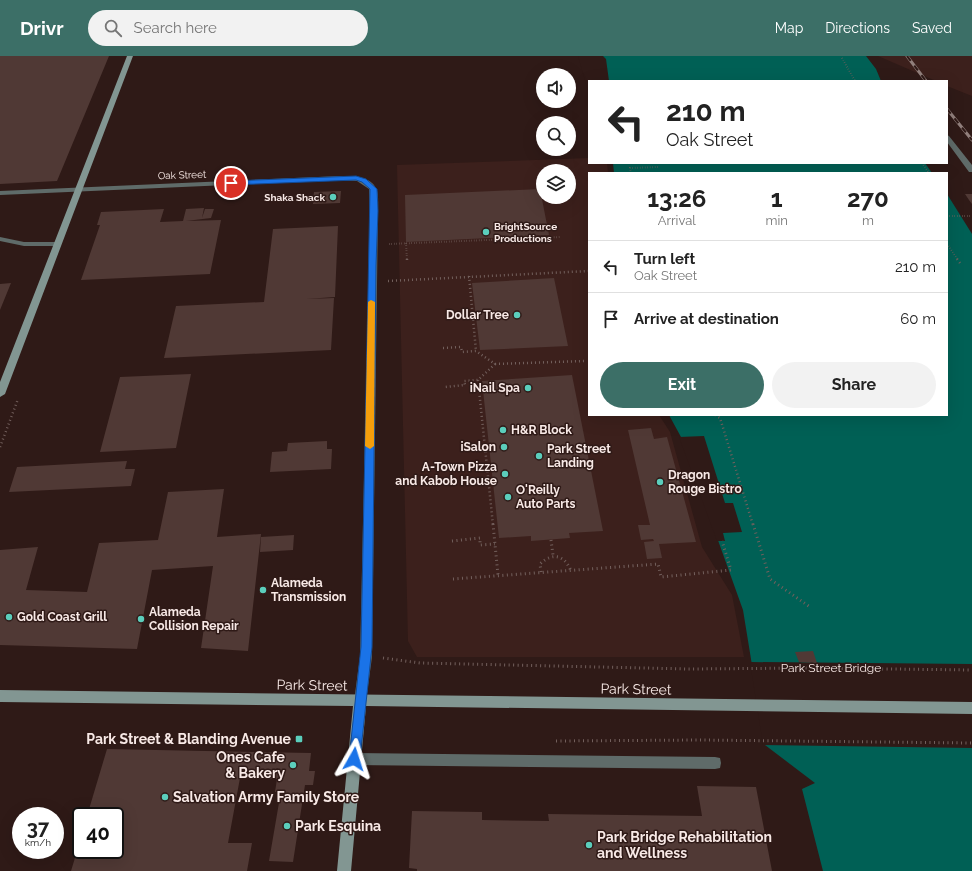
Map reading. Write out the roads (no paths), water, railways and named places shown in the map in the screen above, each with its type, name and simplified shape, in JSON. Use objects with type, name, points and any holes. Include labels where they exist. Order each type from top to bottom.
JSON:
[{"type":"street","points":[[0,394],[57,244],[80,190],[130,56]]},
{"type":"street","points":[[948,138],[972,170]]},
{"type":"street","name":"Oak Street","points":[[0,193],[341,178],[356,178],[364,181],[373,189],[369,558],[366,657],[360,701]]},
{"type":"street","points":[[0,239],[24,244],[57,244]]},
{"type":"street","name":"Park Street","points":[[0,696],[972,708]]},
{"type":"street","points":[[344,871],[360,701]]},
{"type":"street","points":[[354,759],[715,763]]},
{"type":"water","points":[[580,56],[866,56],[876,69],[881,80],[589,80]]},
{"type":"water","points":[[613,164],[926,164],[931,172],[614,172]]},
{"type":"water","points":[[948,196],[972,234],[972,871],[823,871],[802,789],[815,783],[765,745],[743,610],[681,437],[670,416],[948,416]]},
{"type":"railway","points":[[907,56],[925,80]]},
{"type":"railway","points":[[948,110],[972,140]]},
{"type":"place","name":"Shaka Shack","points":[[333,197]]},
{"type":"place","name":"BrightSource Productions","points":[[486,232]]},
{"type":"place","name":"Dollar Tree","points":[[517,315]]},
{"type":"place","name":"iNail Spa","points":[[528,388]]},
{"type":"place","name":"H&R Block","points":[[503,430]]},
{"type":"place","name":"iSalon","points":[[504,447]]},
{"type":"place","name":"Park Street Landing","points":[[539,456]]},
{"type":"place","name":"A-Town Pizza and Kabob House","points":[[505,474]]},
{"type":"place","name":"Dragon Rouge Bistro","points":[[660,482]]},
{"type":"place","name":"O'Reilly Auto Parts","points":[[508,497]]},
{"type":"place","name":"Alameda Transmission","points":[[263,590]]},
{"type":"place","name":"Gold Coast Grill","points":[[9,617]]},
{"type":"place","name":"Alameda Collision Repair","points":[[141,619]]},
{"type":"place","name":"Park Street & Blanding Avenue","points":[[299,739]]},
{"type":"place","name":"Ones Cafe & Bakery","points":[[293,765]]},
{"type":"place","name":"Salvation Army Family Store","points":[[165,797]]},
{"type":"place","name":"Park Esquina","points":[[287,826]]},
{"type":"place","name":"Park Bridge Rehabilitation and Wellness","points":[[589,845]]}]
